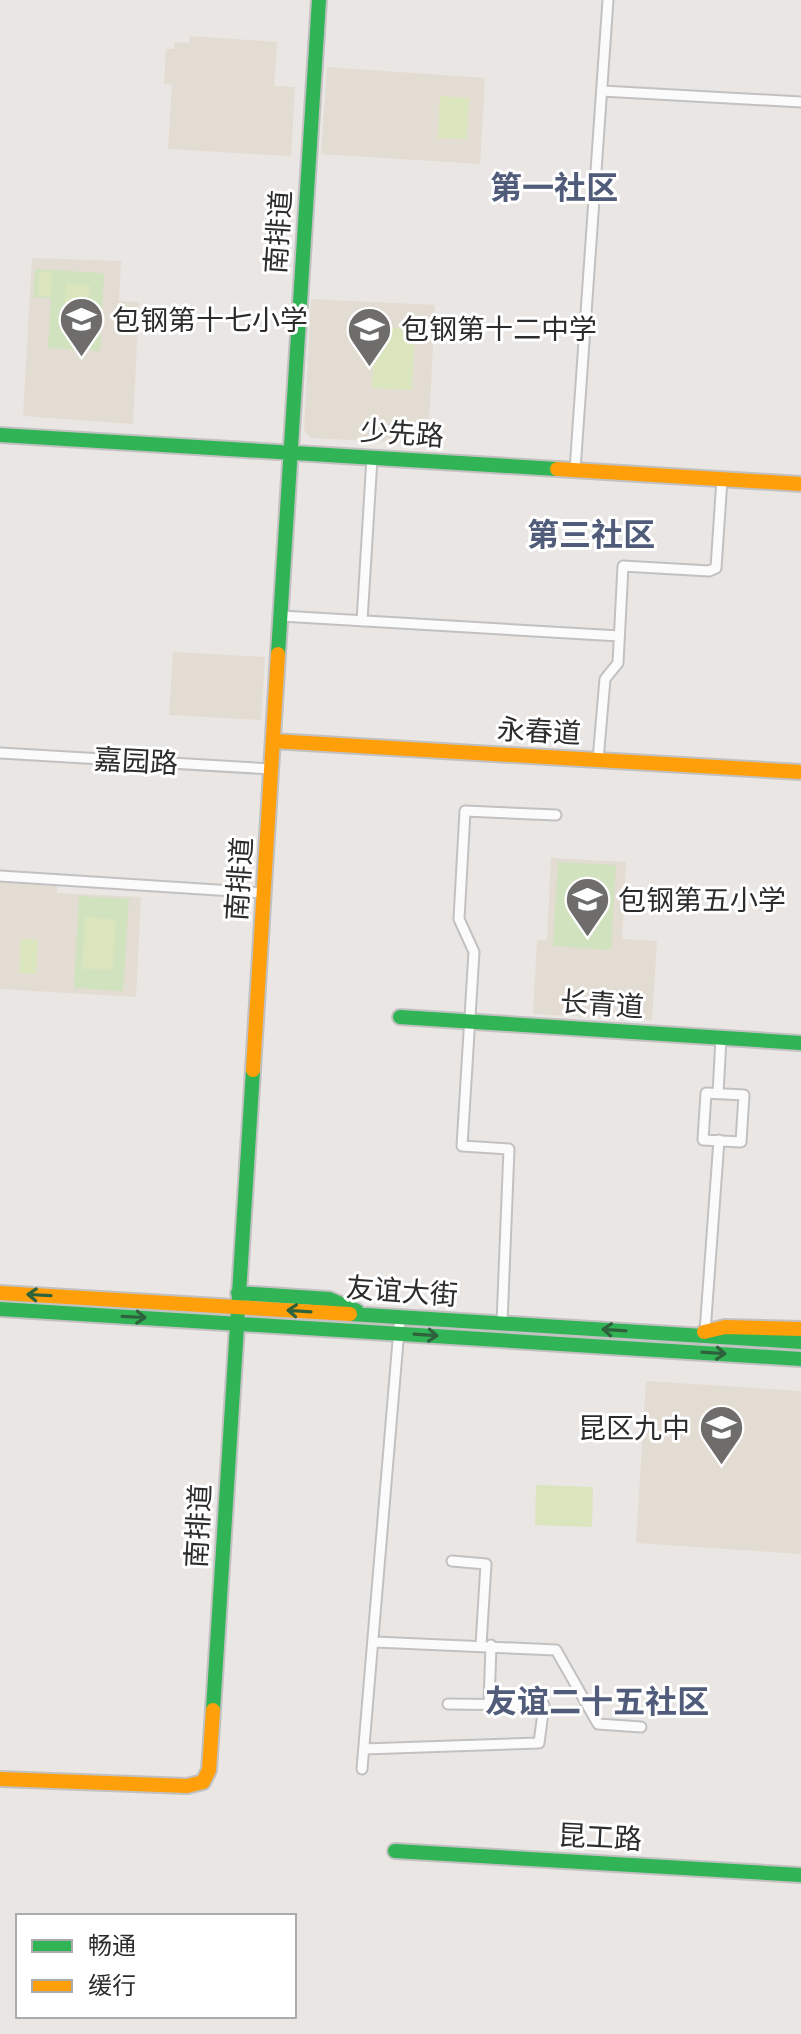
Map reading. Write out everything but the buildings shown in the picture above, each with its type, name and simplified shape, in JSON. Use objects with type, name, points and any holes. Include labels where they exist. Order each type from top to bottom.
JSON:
[{"type":"street","name":"南排道","points":[[0,1779],[187,1786],[203,1782],[211,1761],[319,0]]},
{"type":"street","points":[[575,470],[608,0]]},
{"type":"street","points":[[602,91],[801,102]]},
{"type":"street","name":"少先路","points":[[0,435],[801,484]]},
{"type":"street","points":[[362,621],[372,458]]},
{"type":"street","points":[[598,760],[604,682],[617,667],[623,566],[709,571],[716,568],[722,479]]},
{"type":"street","points":[[281,616],[619,636]]},
{"type":"street","name":"永春道","points":[[273,741],[801,772]]},
{"type":"street","name":"嘉园路","points":[[0,753],[271,769]]},
{"type":"street","points":[[502,1323],[509,1149],[462,1146],[474,952],[459,919],[465,811],[556,815]]},
{"type":"street","points":[[0,876],[264,893]]},
{"type":"street","name":"长青道","points":[[400,1017],[801,1043]]},
{"type":"street","points":[[718,1094],[721,1038]]},
{"type":"street","points":[[706,1093],[744,1095],[741,1142],[719,1140],[703,1140],[706,1093]]},
{"type":"street","points":[[719,1140],[698,1334],[725,1327],[801,1329]]},
{"type":"street","name":"友谊大街","points":[[1,1292],[238,1300],[369,1315],[801,1342]]},
{"type":"street","name":"友谊大街","points":[[0,1309],[801,1359]]},
{"type":"street","points":[[362,1769],[400,1317]]},
{"type":"street","points":[[452,1561],[486,1564],[489,1704]]},
{"type":"street","points":[[375,1642],[556,1650],[598,1724],[641,1727]]},
{"type":"street","points":[[364,1749],[539,1743],[544,1705],[448,1704]]},
{"type":"street","name":"昆工路","points":[[395,1851],[801,1875]]},
{"type":"shaded area","points":[[190,36],[277,42],[274,86],[295,87],[291,156],[168,149],[172,85],[164,84],[166,49],[174,49],[174,42],[189,43]]},
{"type":"shaded area","points":[[327,67],[485,78],[480,164],[321,154]]},
{"type":"shaded area","name":"包钢第十七小学","points":[[32,258],[121,261],[119,301],[139,302],[133,424],[23,416]]},
{"type":"shaded area","name":"包钢第十二中学","points":[[311,299],[435,305],[428,444],[311,438],[304,430]]},
{"type":"shaded area","points":[[173,652],[265,657],[261,720],[169,715]]},
{"type":"shaded area","name":"包钢第五小学","points":[[551,858],[626,862],[622,939],[657,941],[652,1020],[533,1014],[537,940],[547,940]]},
{"type":"shaded area","points":[[0,882],[57,886],[57,893],[141,897],[136,997],[0,989]]},
{"type":"shaded area","name":"昆区九中","points":[[646,1381],[801,1391],[801,1554],[636,1543]]},
{"type":"green space","points":[[440,96],[469,98],[467,139],[438,138]]},
{"type":"green space","points":[[35,269],[104,273],[100,351],[48,348],[51,298],[33,297]]},
{"type":"green space","points":[[39,272],[52,272],[51,296],[38,296]]},
{"type":"green space","points":[[66,284],[90,285],[87,334],[63,332]]},
{"type":"green space","points":[[375,327],[415,329],[412,390],[372,388]]},
{"type":"green space","points":[[558,862],[616,865],[611,950],[553,946]]},
{"type":"green space","points":[[79,896],[129,899],[123,991],[74,988]]},
{"type":"green space","points":[[85,917],[116,919],[113,970],[82,969]]},
{"type":"green space","points":[[21,939],[38,940],[36,974],[19,973]]},
{"type":"green space","points":[[536,1485],[593,1487],[592,1527],[535,1525]]},
{"type":"traffic: fast","points":[[278,654],[319,0]]},
{"type":"traffic: fast","points":[[0,435],[557,469]]},
{"type":"traffic: fast","points":[[400,1017],[801,1043]]},
{"type":"traffic: fast","points":[[213,1710],[253,1070]]},
{"type":"traffic: fast","points":[[238,1293],[329,1299],[357,1311]]},
{"type":"traffic: fast","points":[[0,1309],[801,1359]]},
{"type":"traffic: fast","points":[[350,1314],[801,1342]]},
{"type":"traffic: fast","points":[[395,1851],[801,1875]]},
{"type":"traffic: slow","points":[[557,469],[801,484]]},
{"type":"traffic: slow","points":[[253,1070],[278,654]]},
{"type":"traffic: slow","points":[[273,741],[801,772]]},
{"type":"traffic: slow","points":[[0,1293],[350,1314]]},
{"type":"traffic: slow","points":[[704,1332],[725,1327],[801,1329]]},
{"type":"traffic: slow","points":[[0,1779],[187,1786],[203,1782],[209,1770],[213,1710]]},
{"type":"place","name":"包钢第十七小学","points":[[81,359]]},
{"type":"place","name":"包钢第十二中学","points":[[370,368]]},
{"type":"place","name":"包钢第五小学","points":[[587,939]]},
{"type":"place","name":"昆区九中","points":[[721,1467]]},
{"type":"district","name":"第一社区","points":[[554,188]]},
{"type":"district","name":"第三社区","points":[[591,535]]},
{"type":"district","name":"友谊二十五社区","points":[[597,1702]]}]
